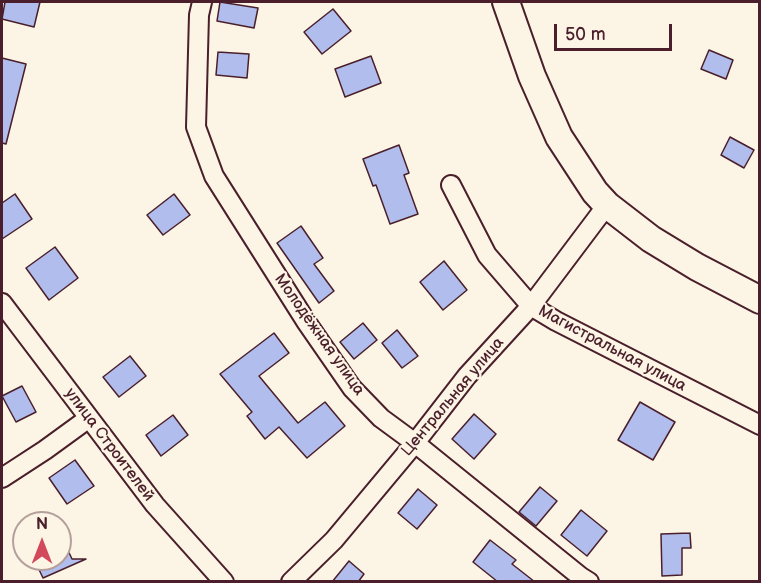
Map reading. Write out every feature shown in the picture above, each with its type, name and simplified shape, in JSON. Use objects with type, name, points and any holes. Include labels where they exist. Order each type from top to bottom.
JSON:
[{"type":"street","name":"Молодёжная улица","points":[[202,2],[199,15],[196,127],[214,176],[307,323],[352,388],[381,418],[415,442],[581,578],[589,582]]},
{"type":"street","points":[[506,2],[532,76],[559,137],[583,175],[607,205],[651,240],[759,300]]},
{"type":"street","name":"Магистральная улица","points":[[451,185],[487,255],[531,306],[759,425]]},
{"type":"street","name":"Центральная улица","points":[[291,582],[334,540],[467,376],[531,306],[607,205]]},
{"type":"street","name":"улица Строителей","points":[[2,303],[155,505],[224,582]]},
{"type":"street","points":[[2,477],[89,418]]},
{"type":"building","points":[[5,2],[40,2],[34,27],[2,19]]},
{"type":"building","points":[[220,2],[258,8],[254,28],[217,21]]},
{"type":"building","points":[[333,9],[351,31],[322,54],[304,32]]},
{"type":"building","points":[[709,50],[733,60],[726,79],[701,69]]},
{"type":"building","points":[[218,52],[249,54],[247,78],[216,75]]},
{"type":"building","points":[[371,56],[381,83],[345,97],[335,69]]},
{"type":"building","points":[[2,58],[26,64],[6,144],[2,143]]},
{"type":"building","points":[[730,137],[754,150],[744,168],[721,155]]},
{"type":"building","points":[[399,145],[409,173],[404,175],[418,214],[390,224],[376,185],[373,186],[363,159]]},
{"type":"building","points":[[15,194],[32,219],[2,239],[2,203]]},
{"type":"building","points":[[174,194],[190,215],[163,235],[147,215]]},
{"type":"building","points":[[301,226],[323,258],[314,264],[334,291],[319,303],[277,243]]},
{"type":"building","points":[[55,247],[78,278],[49,300],[26,268]]},
{"type":"building","points":[[444,261],[467,290],[443,310],[420,282]]},
{"type":"building","points":[[363,323],[377,340],[354,359],[340,342]]},
{"type":"building","points":[[397,330],[418,356],[402,368],[382,343]]},
{"type":"building","points":[[274,333],[289,353],[259,376],[298,423],[325,402],[345,426],[307,458],[279,427],[265,439],[247,416],[252,412],[220,374]]},
{"type":"building","points":[[130,356],[146,376],[119,397],[103,377]]},
{"type":"building","points":[[22,386],[36,412],[16,422],[2,396]]},
{"type":"building","points":[[640,402],[675,422],[653,460],[618,440]]},
{"type":"building","points":[[474,414],[496,434],[474,459],[452,439]]},
{"type":"building","points":[[173,415],[188,435],[161,456],[146,435]]},
{"type":"building","points":[[75,460],[94,486],[67,504],[49,478]]},
{"type":"building","points":[[540,487],[557,501],[536,526],[519,512]]},
{"type":"building","points":[[418,489],[437,505],[417,529],[398,513]]},
{"type":"building","points":[[581,510],[607,531],[587,556],[561,535]]},
{"type":"building","points":[[690,533],[691,548],[682,548],[682,575],[662,576],[661,534]]},
{"type":"building","points":[[490,540],[516,560],[512,564],[535,582],[498,582],[473,562]]},
{"type":"building","points":[[72,559],[86,559],[72,565]]},
{"type":"building","points":[[349,561],[364,574],[358,582],[332,582]]},
{"type":"building","points":[[40,571],[59,571],[43,578]]}]
